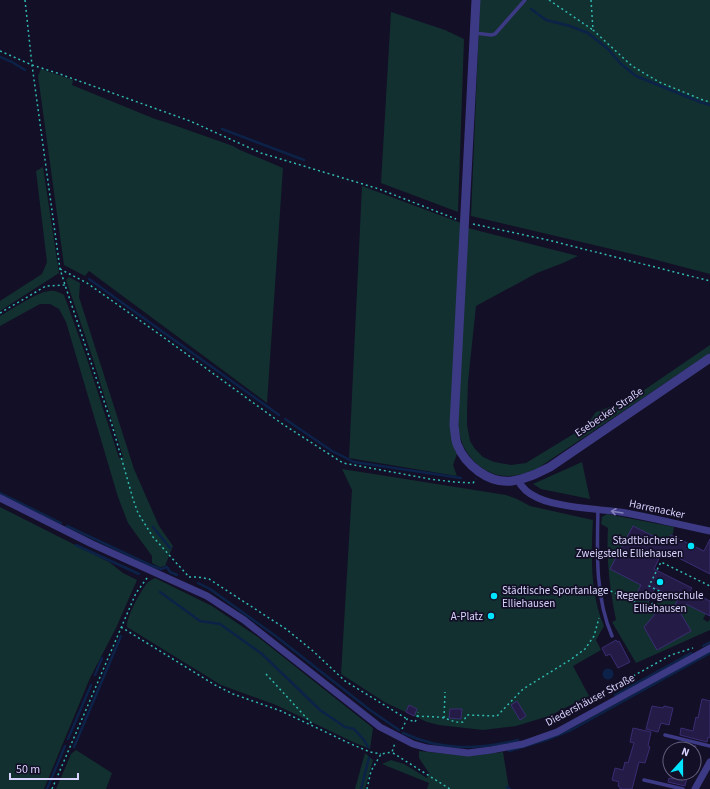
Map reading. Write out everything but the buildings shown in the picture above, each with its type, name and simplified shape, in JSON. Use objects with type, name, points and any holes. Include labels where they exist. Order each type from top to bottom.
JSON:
[{"type":"street","points":[[476,0],[454,425],[456,442],[461,452],[482,474]]},
{"type":"street","name":"Esebecker Straße","points":[[482,474],[501,481],[518,480],[533,476],[710,358]]},
{"type":"street","name":"Harrenacker","points":[[518,480],[527,492],[538,498],[553,503],[635,515],[710,531]]},
{"type":"street","name":"Diedershäuser Straße","points":[[0,498],[92,544],[187,586],[219,603],[244,620],[380,727],[397,737],[427,748],[468,753],[503,749],[523,744],[557,732],[708,649]]},
{"type":"street","points":[[695,789],[710,762]]},
{"type":"lane","points":[[474,33],[495,34],[525,0]]},
{"type":"lane","points":[[598,509],[597,549],[600,586],[605,614],[612,636]]},
{"type":"lane","points":[[665,735],[710,746]]},
{"type":"lane","points":[[644,780],[683,789]]},
{"type":"path","points":[[25,0],[32,65],[60,269],[64,285],[112,425],[138,513],[153,537],[189,577],[209,579],[222,587],[286,629],[313,651],[345,681],[408,719],[415,722],[418,712]]},
{"type":"path","points":[[549,0],[593,30],[632,66],[659,82],[710,102]]},
{"type":"path","points":[[592,0],[593,30]]},
{"type":"path","points":[[0,51],[32,65],[190,121],[260,153],[379,189],[464,222],[548,240],[710,281]]},
{"type":"path","points":[[60,269],[87,283],[281,423],[343,463],[422,478],[454,482],[473,482],[482,474]]},
{"type":"path","points":[[0,313],[46,286],[64,285]]},
{"type":"path","points":[[600,586],[646,607],[650,605],[659,591],[649,586],[662,562],[710,586]]},
{"type":"path","points":[[52,789],[136,593],[152,571]]},
{"type":"path","points":[[418,716],[444,718],[454,722],[463,722],[466,715],[497,716],[523,689],[580,653],[594,636],[599,618],[605,614]]},
{"type":"path","points":[[121,627],[233,694],[281,711],[370,752],[381,754],[392,752],[450,789]]},
{"type":"path","points":[[581,705],[671,655],[697,647],[708,649]]},
{"type":"path","points":[[266,674],[314,727]]},
{"type":"path","points":[[444,718],[445,692]]},
{"type":"path","points":[[392,752],[397,737]]},
{"type":"path","points":[[367,789],[371,772],[381,754]]},
{"type":"green space","points":[[480,0],[710,0],[710,274],[471,216]]},
{"type":"green space","points":[[391,12],[445,30],[464,39],[458,212],[381,183]]},
{"type":"green space","points":[[41,69],[73,80],[72,85],[155,119],[233,146],[283,168],[267,403],[89,271],[85,276],[64,265],[38,76]]},
{"type":"green space","points":[[43,167],[59,273],[0,311],[0,301],[42,274],[47,262],[36,171]]},
{"type":"green space","points":[[362,186],[461,223],[453,443],[457,454],[453,465],[457,476],[349,458]]},
{"type":"green space","points":[[468,228],[578,256],[537,273],[476,306],[468,382],[467,425],[470,441],[483,457],[494,462],[511,465],[526,463],[575,433],[591,419],[596,412],[631,399],[710,345],[710,353],[538,468],[513,476],[500,475],[485,470],[472,459],[467,452],[460,436],[458,426]]},
{"type":"green space","points":[[69,277],[80,283],[79,297],[134,469],[159,526],[173,546],[165,566],[160,567],[152,563],[152,556],[128,523],[118,497],[66,322],[59,309],[50,304],[40,304],[0,326],[0,316],[38,294],[53,291],[64,295],[87,359],[119,458],[123,457],[92,356],[66,280]]},
{"type":"green space","points":[[582,462],[590,499],[541,489],[533,484]]},
{"type":"green space","name":"Städtische Sportanlage Elliehausen","points":[[342,469],[506,495],[530,506],[593,520],[592,574],[599,614],[604,626],[596,640],[601,650],[573,666],[589,696],[549,716],[516,726],[483,730],[439,725],[427,722],[386,703],[341,674],[352,490]]},
{"type":"green space","points":[[0,507],[109,562],[123,573],[137,580],[116,628],[90,678],[44,789],[0,789]]},
{"type":"green space","name":"Regenbogenschule Elliehausen","points":[[607,514],[674,527],[673,534],[667,543],[656,537],[633,581],[641,585],[636,595],[649,601],[649,605],[651,607],[657,603],[664,592],[706,614],[703,619],[708,622],[710,619],[710,630],[636,663],[612,622],[616,620],[609,574],[608,528],[601,524],[602,517]]},
{"type":"green space","points":[[155,578],[212,606],[258,637],[373,728],[370,749],[276,705],[221,685],[127,627],[131,612],[140,595],[147,583]]},
{"type":"green space","points":[[76,750],[112,773],[106,789],[56,789],[71,754]]},
{"type":"green space","points":[[419,751],[469,756],[503,752],[509,789],[427,789],[429,783],[382,764],[391,760],[404,764],[427,778],[429,773],[419,758]]},
{"type":"green space","points":[[365,753],[373,760],[365,789],[355,789]]},
{"type":"water","points":[[608,668],[612,670],[614,674],[612,678],[608,680],[604,678],[602,674],[604,670]]},
{"type":"waterway","points":[[531,9],[546,20],[570,26],[588,33],[608,49],[620,63],[636,76],[710,105]]},
{"type":"waterway","points":[[0,57],[25,70]]},
{"type":"waterway","points":[[222,129],[304,160]]},
{"type":"waterway","points":[[89,279],[279,415]]},
{"type":"waterway","points":[[285,419],[332,451],[354,462],[461,478]]},
{"type":"waterway","points":[[0,493],[61,523]]},
{"type":"waterway","points":[[67,526],[150,565],[161,569],[167,567],[170,572],[177,575]]},
{"type":"waterway","points":[[153,527],[170,548]]},
{"type":"waterway","points":[[76,545],[139,574]]},
{"type":"waterway","points":[[198,583],[210,589],[273,634],[370,710],[399,730]]},
{"type":"waterway","points":[[160,592],[200,621],[220,624],[262,654],[320,710],[345,727],[354,729],[368,747]]},
{"type":"waterway","points":[[74,747],[121,636]]},
{"type":"waterway","points":[[703,646],[710,642]]},
{"type":"waterway","points":[[615,695],[691,653]]},
{"type":"waterway","points":[[509,751],[546,740],[571,730],[710,653]]},
{"type":"waterway","points":[[95,675],[102,658]]},
{"type":"waterway","points":[[68,739],[91,685]]},
{"type":"waterway","points":[[403,733],[432,743],[460,747],[488,746],[518,740]]},
{"type":"waterway","points":[[47,789],[65,746]]},
{"type":"waterway","points":[[361,789],[369,758]]},
{"type":"place","name":"Stadtbücherei - Zweigstelle Elliehausen","points":[[691,546]]},
{"type":"place","name":"Regenbogenschule Elliehausen","points":[[660,582]]},
{"type":"place","name":"Städtische Sportanlage Elliehausen","points":[[494,596]]},
{"type":"place","name":"A-Platz","points":[[491,616]]}]
